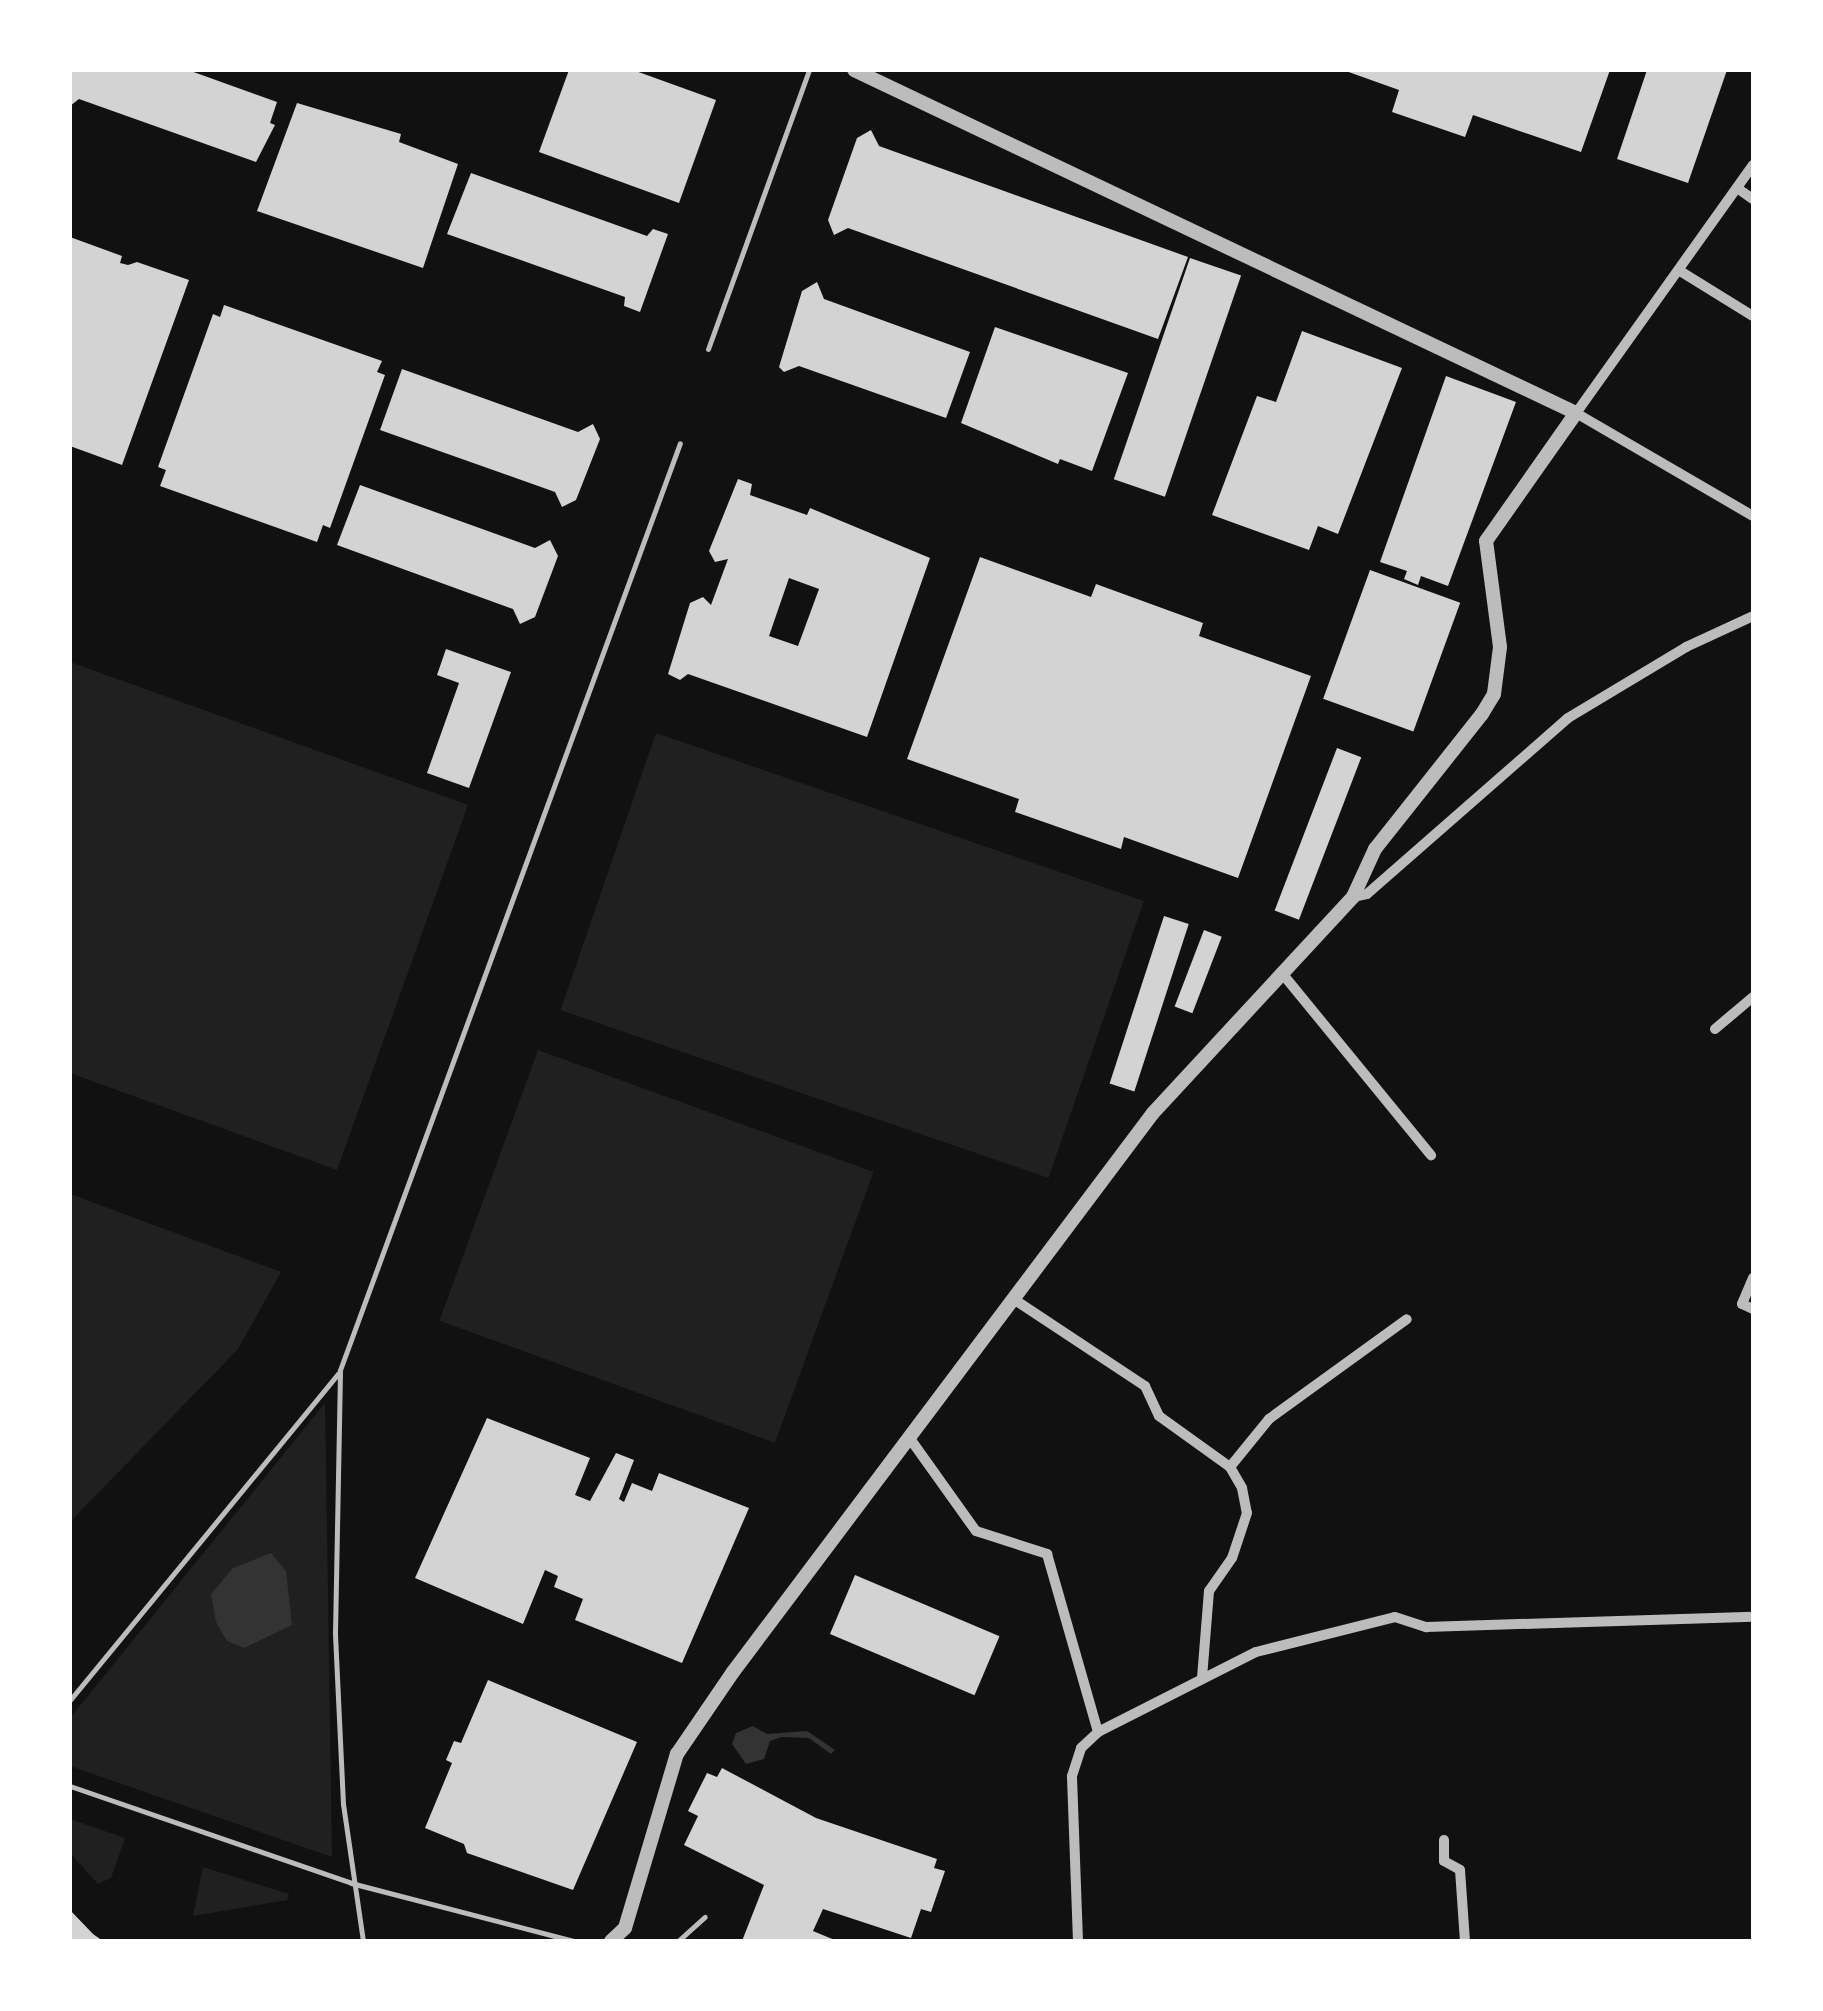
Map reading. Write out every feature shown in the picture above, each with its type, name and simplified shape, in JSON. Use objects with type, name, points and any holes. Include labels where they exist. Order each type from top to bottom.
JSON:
[{"type":"street","points":[[854,70],[1576,413],[1753,516]]},
{"type":"street","points":[[611,1941],[625,1928],[676,1754],[1153,1113],[1353,897],[1375,850],[1494,694],[1500,647],[1486,541],[1753,165]]},
{"type":"street","points":[[1737,188],[1753,199]]},
{"type":"street","points":[[1680,271],[1753,316]]},
{"type":"street","points":[[1353,897],[1367,894],[1568,718],[1686,648],[1753,616]]},
{"type":"street","points":[[1281,972],[1431,1156]]},
{"type":"street","points":[[1715,1028],[1753,996]]},
{"type":"street","points":[[1753,1278],[1742,1304],[1753,1309]]},
{"type":"street","points":[[1016,1300],[1145,1386],[1158,1416],[1230,1466],[1246,1513],[1232,1558],[1210,1592],[1202,1678]]},
{"type":"street","points":[[1230,1466],[1269,1419],[1407,1319]]},
{"type":"street","points":[[911,1440],[976,1531],[1047,1554],[1098,1732]]},
{"type":"street","points":[[1078,1941],[1072,1776],[1081,1748],[1098,1732],[1202,1678],[1256,1652],[1395,1618],[1426,1627],[1753,1616]]},
{"type":"street","points":[[1444,1840],[1444,1861],[1460,1870],[1465,1941]]},
{"type":"lane","points":[[708,349],[809,70]]},
{"type":"lane","points":[[364,1941],[351,1883],[335,1633],[340,1370],[680,443]]},
{"type":"lane","points":[[70,1700],[340,1370]]},
{"type":"lane","points":[[70,1786],[351,1883],[573,1941]]},
{"type":"lane","points":[[678,1941],[705,1917]]},
{"type":"shaded area","points":[[70,662],[468,805],[337,1170],[70,1073]]},
{"type":"shaded area","points":[[656,733],[1144,901],[1048,1178],[561,1010]]},
{"type":"shaded area","points":[[538,1050],[873,1172],[775,1443],[439,1321]]},
{"type":"shaded area","points":[[70,1194],[281,1272],[238,1349],[70,1522]]},
{"type":"shaded area","points":[[325,1403],[332,1857],[70,1766],[70,1718]]},
{"type":"shaded area","points":[[271,1553],[286,1571],[292,1625],[244,1648],[227,1641],[216,1622],[211,1594],[233,1568]]},
{"type":"shaded area","points":[[753,1726],[767,1734],[807,1731],[835,1750],[831,1754],[809,1738],[782,1737],[770,1741],[764,1759],[746,1764],[732,1744],[736,1733]]},
{"type":"shaded area","points":[[70,1819],[125,1838],[111,1878],[98,1884],[70,1853]]},
{"type":"shaded area","points":[[203,1867],[289,1894],[287,1900],[193,1916]]},
{"type":"building","points":[[70,70],[188,70],[277,102],[270,123],[275,125],[256,162],[79,99],[70,106]]},
{"type":"building","points":[[569,70],[633,70],[716,100],[679,203],[539,152]]},
{"type":"building","points":[[1343,70],[1610,70],[1581,152],[1473,115],[1465,137],[1392,112],[1399,90]]},
{"type":"building","points":[[1647,70],[1727,70],[1688,183],[1617,159]]},
{"type":"building","points":[[297,103],[401,134],[399,142],[458,164],[423,268],[257,211]]},
{"type":"building","points":[[871,130],[879,146],[1188,257],[1158,339],[848,228],[834,235],[828,220],[857,138]]},
{"type":"building","points":[[471,173],[647,236],[653,229],[668,234],[640,312],[624,306],[625,297],[447,234]]},
{"type":"building","points":[[70,237],[122,256],[120,263],[137,262],[189,280],[122,465],[70,446]]},
{"type":"building","points":[[1190,258],[1241,276],[1165,497],[1114,479]]},
{"type":"building","points":[[817,282],[824,299],[970,352],[946,418],[799,366],[784,372],[779,367],[802,291]]},
{"type":"building","points":[[224,305],[382,361],[377,372],[385,375],[330,528],[323,525],[317,542],[160,486],[166,470],[158,467],[213,314],[220,317]]},
{"type":"building","points":[[995,327],[1128,373],[1092,471],[1060,459],[1058,464],[961,423]]},
{"type":"building","points":[[1302,331],[1402,368],[1338,534],[1318,526],[1309,550],[1212,515],[1257,396],[1276,402]]},
{"type":"building","points":[[402,369],[578,432],[593,424],[600,439],[576,500],[562,507],[555,492],[380,430]]},
{"type":"building","points":[[1446,376],[1516,402],[1448,586],[1421,576],[1418,585],[1404,579],[1407,571],[1380,562]]},
{"type":"building","points":[[738,479],[752,484],[750,495],[807,515],[810,508],[930,558],[867,737],[688,674],[680,680],[668,674],[690,603],[703,597],[711,605],[728,559],[715,562],[709,551]],"holes":[[[789,578],[819,589],[798,646],[769,636]]]},
{"type":"building","points":[[360,485],[535,548],[550,540],[558,556],[535,617],[520,624],[513,609],[337,545]]},
{"type":"building","points":[[980,557],[1091,597],[1096,584],[1203,623],[1199,636],[1311,676],[1238,878],[1124,837],[1121,849],[1015,812],[1019,799],[907,759]]},
{"type":"building","points":[[1370,570],[1460,603],[1413,732],[1323,699]]},
{"type":"building","points":[[446,649],[511,672],[469,788],[427,773],[459,683],[437,675]]},
{"type":"building","points":[[1337,748],[1361,757],[1299,920],[1275,910]]},
{"type":"building","points":[[1164,916],[1189,924],[1134,1091],[1110,1083]]},
{"type":"building","points":[[1204,930],[1222,937],[1192,1013],[1175,1007]]},
{"type":"building","points":[[487,1418],[590,1458],[575,1495],[590,1501],[616,1453],[634,1460],[619,1499],[624,1502],[632,1483],[652,1491],[659,1473],[749,1508],[682,1663],[575,1620],[583,1599],[554,1587],[558,1576],[545,1570],[523,1624],[415,1578]]},
{"type":"building","points":[[855,1575],[1000,1636],[975,1695],[830,1634]]},
{"type":"building","points":[[488,1680],[637,1742],[573,1890],[467,1853],[464,1844],[425,1828],[452,1763],[446,1760],[454,1741],[461,1743]]},
{"type":"building","points":[[722,1768],[816,1818],[937,1859],[934,1868],[945,1871],[931,1912],[921,1909],[911,1938],[823,1909],[813,1931],[837,1941],[742,1941],[764,1885],[684,1845],[698,1816],[688,1811],[707,1773],[717,1777]]},
{"type":"building","points":[[70,1910],[93,1934],[103,1941],[70,1941]]}]
